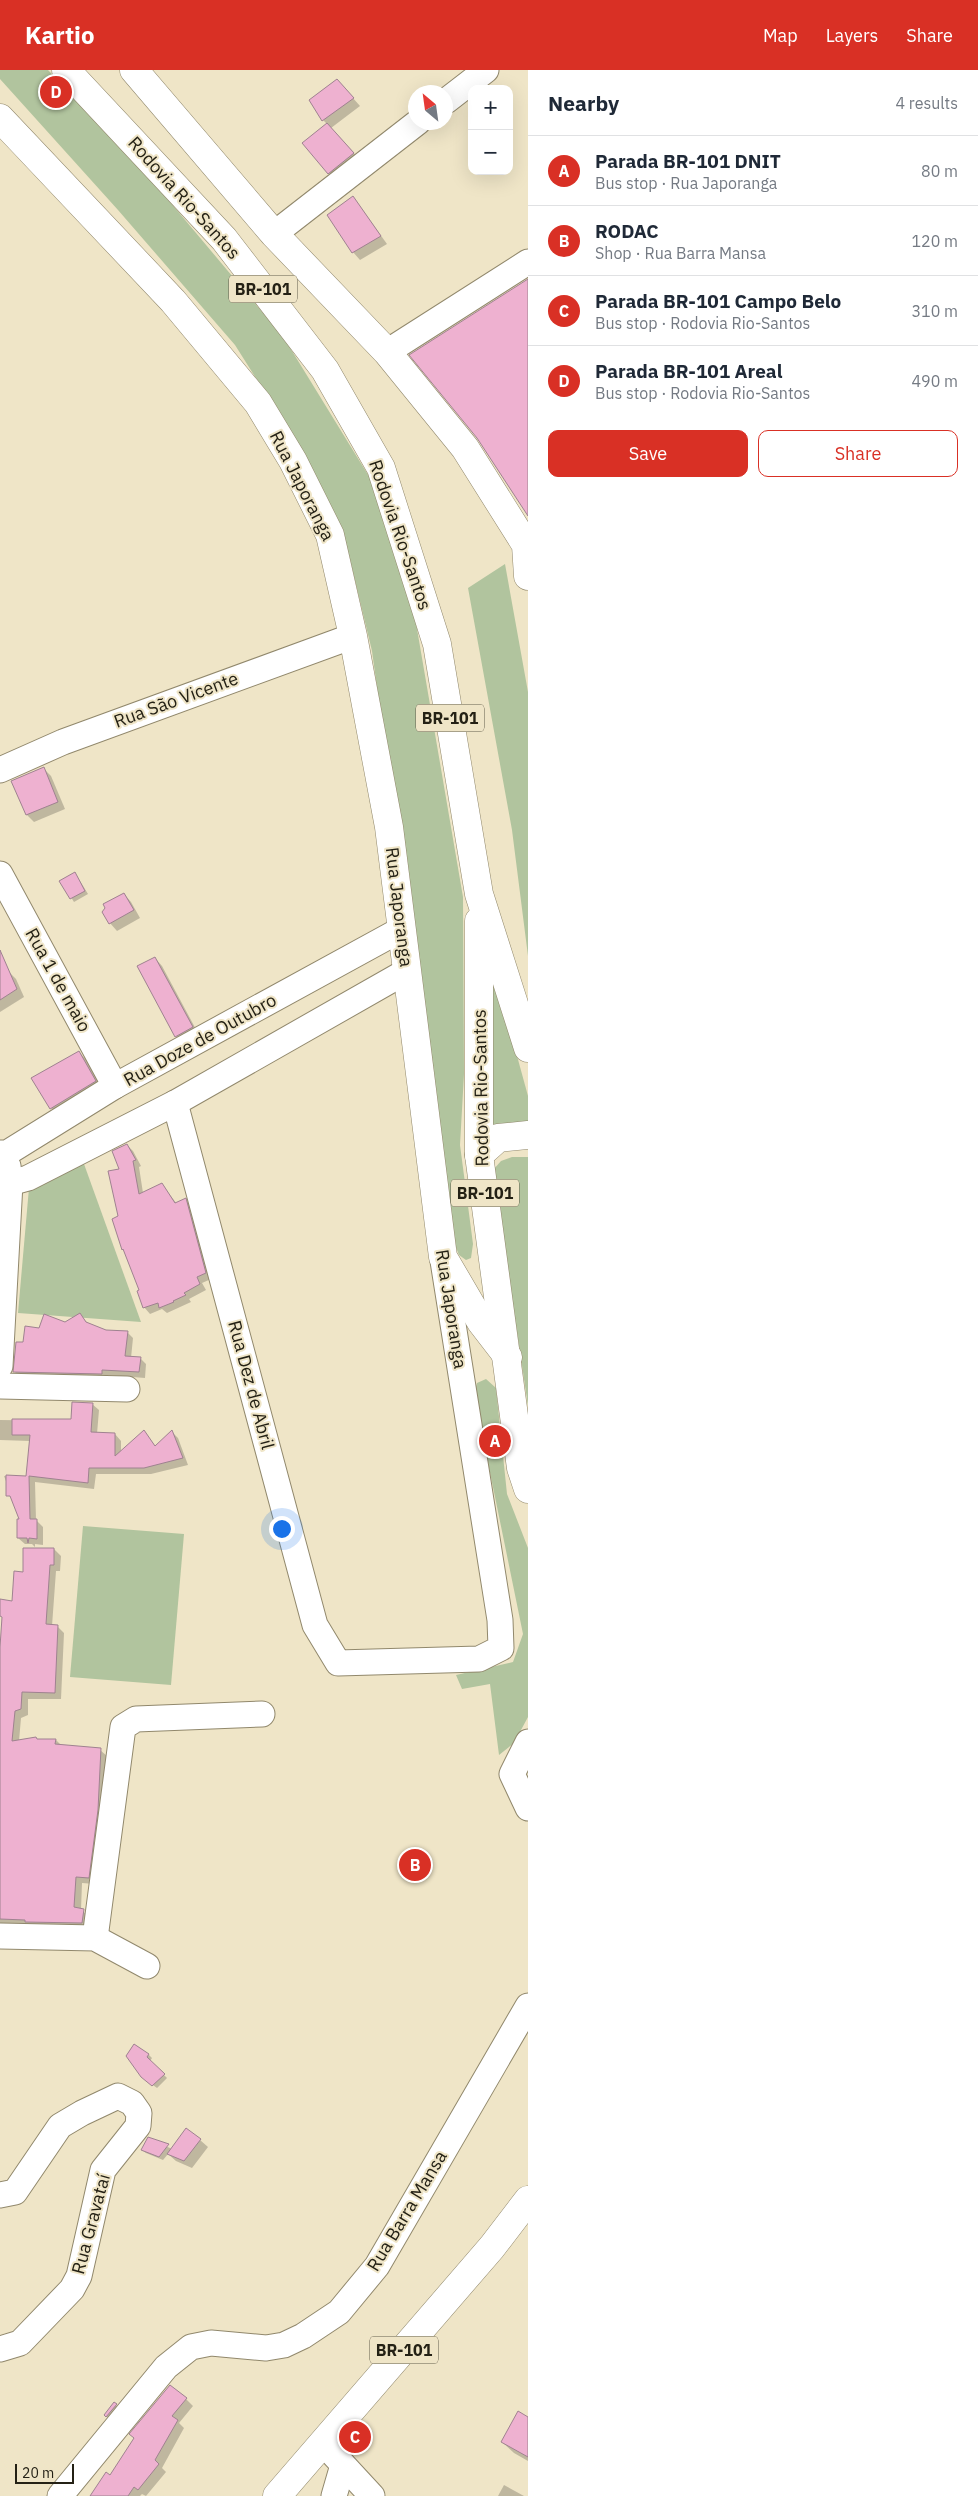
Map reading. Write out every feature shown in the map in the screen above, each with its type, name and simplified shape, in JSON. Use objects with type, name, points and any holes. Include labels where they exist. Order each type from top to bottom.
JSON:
[{"type":"main road","name":"Rodovia Rio-Santos","points":[[66,70],[224,239],[325,370],[381,468],[437,644],[478,894],[528,1048]]},
{"type":"main road","points":[[134,70],[274,234],[388,352],[465,448],[527,544],[528,576]]},
{"type":"main road","name":"Rua Japoranga","points":[[0,118],[173,301],[258,403],[293,461],[330,535],[353,636],[388,827],[443,1257]]},
{"type":"main road","name":"Rodovia Rio-Santos","points":[[478,894],[479,1155],[526,1477]]},
{"type":"main road","points":[[479,1155],[498,1138],[528,1135]]},
{"type":"main road","points":[[443,1257],[481,1322],[508,1357]]},
{"type":"main road","name":"BR-101","points":[[277,2496],[492,2247],[528,2200]]},
{"type":"street","points":[[453,96],[486,70]]},
{"type":"street","points":[[274,234],[408,130]]},
{"type":"street","points":[[388,352],[528,262]]},
{"type":"street","name":"Rua São Vicente","points":[[0,770],[63,742],[353,636]]},
{"type":"street","name":"Rua 1 de maio","points":[[0,874],[115,1086]]},
{"type":"street","name":"Rua Doze de Outubro","points":[[2,1148],[60,1120],[115,1086],[402,929]]},
{"type":"street","points":[[5,1183],[28,1178],[175,1103],[407,971]]},
{"type":"street","name":"Rua Dez de Abril","points":[[175,1103],[315,1626],[338,1663]]},
{"type":"street","points":[[60,1120],[78,1153]]},
{"type":"street","points":[[0,1366],[5,1183],[2,1148]]},
{"type":"street","name":"Rua Japoranga","points":[[338,1663],[479,1659],[502,1648],[500,1620],[443,1257]]},
{"type":"street","points":[[0,1386],[127,1389]]},
{"type":"street","points":[[95,1938],[123,1727],[136,1719],[262,1714]]},
{"type":"street","points":[[528,1742],[512,1774],[528,1808]]},
{"type":"street","points":[[0,1936],[95,1938],[146,1966]]},
{"type":"street","name":"Rua Barra Mansa","points":[[60,2496],[166,2366],[182,2352],[191,2347],[212,2343],[266,2348],[284,2345],[303,2336],[339,2312],[377,2266],[528,2006]]},
{"type":"street","name":"Rua Gravataí","points":[[0,2195],[15,2192],[60,2126],[82,2113],[118,2096],[132,2103],[139,2113],[138,2126],[103,2170],[79,2276],[72,2289],[20,2343],[0,2349]]},
{"type":"street","points":[[322,2443],[372,2496]]},
{"type":"street","points":[[334,2496],[343,2465]]},
{"type":"green space","points":[[0,70],[48,70],[155,184],[284,338],[370,478],[416,623],[463,897],[464,1074],[460,1145],[473,1244],[471,1258],[466,1260],[459,1255],[453,1240],[372,651],[346,543],[304,454],[235,345],[118,210],[0,79]]},
{"type":"green space","points":[[505,564],[528,692],[528,956],[512,830],[468,588]]},
{"type":"green space","points":[[491,961],[528,1096],[528,1122],[485,1126]]},
{"type":"green space","points":[[512,1157],[528,1157],[528,1406],[493,1170],[501,1161]]},
{"type":"green space","points":[[84,1164],[141,1322],[18,1313],[29,1188]]},
{"type":"green space","points":[[486,1379],[496,1388],[507,1494],[528,1548],[528,1717],[514,1743],[499,1755],[490,1684],[462,1689],[456,1675],[513,1662],[523,1634],[474,1394],[477,1383]]},
{"type":"green space","points":[[83,1526],[184,1534],[171,1685],[70,1677]]},
{"type":"building","points":[[337,79],[354,98],[322,121],[309,100]]},
{"type":"building","points":[[327,123],[354,153],[328,174],[302,143]]},
{"type":"building","points":[[353,196],[381,236],[352,253],[327,215]]},
{"type":"building","points":[[528,279],[528,516],[477,438],[409,355]]},
{"type":"building","points":[[44,767],[58,802],[26,815],[11,781]]},
{"type":"building","points":[[75,872],[85,891],[70,899],[59,881]]},
{"type":"building","points":[[124,893],[134,910],[109,924],[102,912],[105,908],[103,904]]},
{"type":"building","points":[[0,950],[17,989],[0,1000]]},
{"type":"building","points":[[155,957],[193,1027],[175,1037],[137,966]]},
{"type":"building","points":[[79,1051],[96,1081],[50,1109],[31,1078]]},
{"type":"building","points":[[127,1144],[136,1160],[133,1161],[139,1194],[162,1183],[175,1203],[186,1198],[206,1273],[197,1277],[200,1284],[184,1293],[186,1295],[159,1308],[158,1303],[143,1308],[137,1291],[139,1290],[122,1250],[112,1219],[118,1216],[108,1171],[119,1169],[112,1151]]},
{"type":"building","points":[[80,1313],[86,1322],[106,1330],[128,1331],[125,1356],[141,1357],[139,1372],[102,1370],[102,1374],[13,1372],[16,1342],[23,1342],[25,1326],[39,1328],[44,1314],[65,1322]]},
{"type":"building","points":[[72,1402],[93,1403],[91,1432],[115,1433],[115,1456],[144,1430],[155,1446],[172,1430],[183,1458],[144,1468],[89,1468],[88,1483],[29,1476],[30,1519],[37,1519],[37,1539],[29,1538],[28,1543],[27,1538],[17,1538],[17,1519],[19,1519],[10,1496],[6,1496],[6,1475],[26,1476],[30,1435],[12,1435],[12,1419],[71,1419]]},
{"type":"building","points":[[23,1548],[54,1548],[54,1565],[50,1565],[46,1624],[58,1625],[55,1693],[22,1692],[21,1709],[15,1711],[12,1741],[36,1737],[37,1739],[56,1739],[55,1744],[101,1748],[98,1810],[89,1878],[76,1877],[74,1907],[84,1909],[82,1923],[25,1922],[25,1920],[0,1919],[0,1647],[2,1617],[0,1616],[0,1599],[12,1601],[14,1571],[23,1572]]},
{"type":"building","points":[[134,2044],[149,2054],[147,2057],[165,2074],[152,2086],[141,2077],[126,2056]]},
{"type":"building","points":[[186,2128],[201,2139],[184,2161],[167,2154]]},
{"type":"building","points":[[148,2137],[169,2144],[159,2157],[141,2150]]},
{"type":"building","points":[[170,2385],[187,2398],[172,2416],[178,2420],[155,2460],[159,2464],[138,2490],[134,2487],[128,2496],[90,2496],[106,2472],[110,2475],[134,2438],[129,2434]]},
{"type":"building","points":[[114,2402],[117,2404],[106,2417],[104,2415]]},
{"type":"building","points":[[518,2411],[528,2417],[528,2457],[501,2442]]},
{"type":"place","name":"Parada BR-101 Areal","points":[[56,92]]},
{"type":"place","name":"Parada BR-101 DNIT","points":[[495,1441]]},
{"type":"place","name":"RODAC","points":[[415,1865]]},
{"type":"place","name":"Parada BR-101 Campo Belo","points":[[355,2437]]}]
